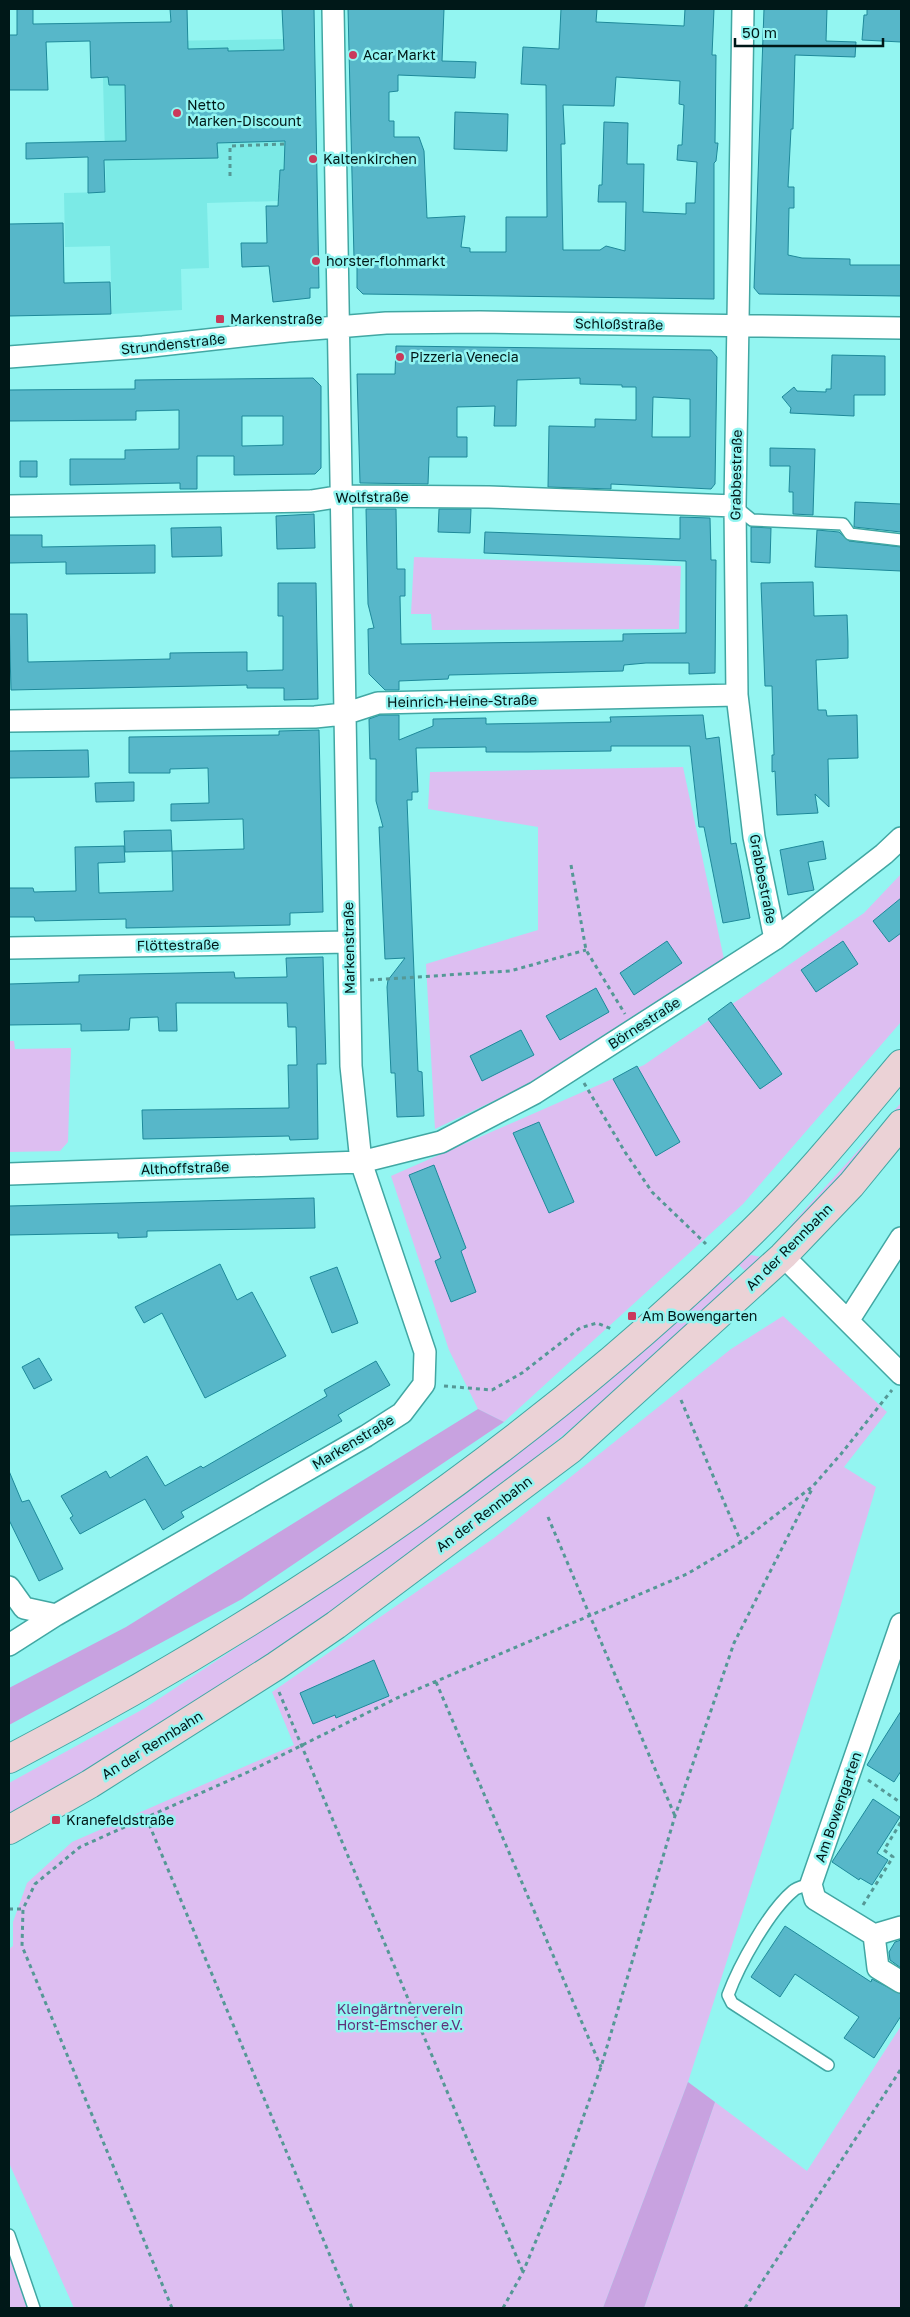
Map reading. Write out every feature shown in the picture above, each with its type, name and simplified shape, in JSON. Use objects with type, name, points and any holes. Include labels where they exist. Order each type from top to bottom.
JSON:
[{"type":"main road","points":[[9,1758],[140,1687],[219,1640],[397,1525],[534,1424],[602,1369],[724,1260],[826,1154],[901,1064]]},
{"type":"main road","name":"An der Rennbahn","points":[[9,1830],[98,1779],[269,1671],[336,1625],[571,1449],[783,1256],[851,1185],[901,1124]]},
{"type":"main road","points":[[756,1228],[783,1256]]},
{"type":"street","name":"Markenstraße","points":[[9,1645],[56,1615],[380,1427],[402,1413],[424,1384],[425,1352],[361,1162],[351,1066],[333,9]]},
{"type":"street","name":"Grabbestraße","points":[[743,9],[735,506],[737,695],[754,837],[774,939]]},
{"type":"street","name":"Schloßstraße","points":[[338,328],[386,324],[480,322],[901,328]]},
{"type":"street","name":"Strundenstraße","points":[[9,357],[143,347],[288,331],[338,328]]},
{"type":"street","name":"Wolfstraße","points":[[9,506],[311,501],[342,496],[488,497],[735,506]]},
{"type":"street","name":"Heinrich-Heine-Straße","points":[[9,721],[344,714],[378,703],[737,695]]},
{"type":"street","name":"Börnestraße","points":[[361,1162],[441,1142],[535,1093],[774,939],[884,854],[901,838]]},
{"type":"street","name":"Flöttestraße","points":[[9,948],[348,942]]},
{"type":"street","name":"Althoffstraße","points":[[9,1174],[361,1162]]},
{"type":"street","points":[[848,1321],[901,1238]]},
{"type":"street","points":[[783,1256],[848,1321],[899,1379]]},
{"type":"street","points":[[9,1587],[24,1608],[56,1615]]},
{"type":"street","name":"Am Bowengarten","points":[[811,1884],[851,1769],[897,1653],[901,1624]]},
{"type":"street","points":[[811,1884],[816,1899],[874,1936]]},
{"type":"street","points":[[874,1936],[901,1927]]},
{"type":"street","points":[[874,1936],[878,1968],[901,1982]]},
{"type":"lane","points":[[735,506],[752,520],[843,524],[850,534],[901,540]]},
{"type":"lane","points":[[811,1884],[794,1889],[768,1921],[737,1971],[728,1995],[732,2003],[828,2065]]},
{"type":"lane","points":[[9,2235],[34,2308]]},
{"type":"path","points":[[230,176],[230,146],[285,144]]},
{"type":"path","points":[[571,865],[586,950],[634,1029]]},
{"type":"path","points":[[349,981],[510,971],[586,950]]},
{"type":"path","points":[[575,1068],[625,1152],[652,1192],[724,1260]]},
{"type":"path","points":[[424,1384],[492,1390],[522,1373],[580,1328],[596,1323],[637,1338]]},
{"type":"path","points":[[172,2308],[22,1946],[23,1909],[35,1884],[80,1847],[300,1747],[396,1698],[687,1574],[741,1542],[813,1486],[841,1454],[899,1379]]},
{"type":"path","points":[[681,1400],[741,1542]]},
{"type":"path","points":[[503,2308],[523,2272],[560,2183],[600,2067],[675,1816],[734,1643],[813,1486]]},
{"type":"path","points":[[548,1517],[675,1816]]},
{"type":"path","points":[[269,1671],[523,2272]]},
{"type":"path","points":[[436,1682],[600,2067]]},
{"type":"path","points":[[851,1769],[901,1802]]},
{"type":"path","points":[[146,1817],[352,2308]]},
{"type":"path","points":[[852,1922],[893,1857],[884,1850],[901,1822]]},
{"type":"path","points":[[9,1909],[23,1909]]},
{"type":"path","points":[[745,2308],[901,2069]]},
{"type":"shaded area","points":[[283,39],[287,170],[281,187],[278,187],[278,201],[207,203],[209,268],[181,269],[182,310],[112,314],[110,246],[65,247],[64,193],[106,192],[102,42]]},
{"type":"shaded area","points":[[478,1409],[504,1422],[242,1599],[9,1725],[9,1688],[126,1627]]},
{"type":"shaded area","points":[[688,2082],[715,2102],[644,2308],[603,2308]]},
{"type":"green space","points":[[414,557],[681,566],[679,629],[432,630],[431,614],[411,614]]},
{"type":"green space","points":[[683,767],[724,959],[635,1020],[544,1077],[435,1129],[426,964],[538,930],[538,827],[428,809],[430,772]]},
{"type":"green space","points":[[901,874],[901,1022],[743,1204],[504,1422],[478,1409],[449,1350],[391,1176],[644,1065],[864,913]]},
{"type":"green space","points":[[9,1041],[14,1041],[15,1049],[71,1048],[68,1142],[60,1151],[9,1152]]},
{"type":"green space","points":[[901,1103],[901,1110],[850,1168],[790,1229],[791,1225]]},
{"type":"green space","points":[[751,1255],[762,1257],[748,1274],[738,1264]]},
{"type":"green space","points":[[726,1273],[738,1285],[569,1430],[439,1535],[349,1602],[254,1667],[108,1758],[9,1816],[9,1783],[145,1708],[379,1553]]},
{"type":"green space","name":"Kleingärtnerverein Horst-Emscher e.V.","points":[[783,1316],[887,1412],[844,1467],[876,1487],[836,1621],[688,2082],[603,2308],[74,2308],[9,2163],[9,1949],[13,1946],[13,1922],[27,1883],[72,1842],[294,1745],[272,1692],[494,1538],[731,1349]]},
{"type":"green space","points":[[901,2026],[901,2308],[644,2308],[715,2102],[807,2171]]},
{"type":"green space","points":[[9,2254],[27,2308],[9,2308]]},
{"type":"building","points":[[17,9],[33,9],[33,24],[171,22],[170,9],[187,9],[188,49],[228,48],[228,51],[284,50],[282,9],[314,9],[319,288],[310,288],[310,298],[273,302],[269,266],[242,267],[241,243],[267,243],[266,206],[278,206],[280,170],[284,170],[285,141],[217,143],[218,158],[104,160],[105,192],[88,193],[88,157],[26,159],[26,143],[126,141],[125,85],[109,85],[108,77],[91,78],[90,41],[46,42],[48,90],[9,90],[9,35],[17,35]]},
{"type":"building","points":[[348,9],[444,9],[442,61],[476,62],[475,78],[398,75],[398,91],[389,92],[389,121],[394,121],[394,137],[419,137],[424,151],[427,218],[465,216],[461,247],[470,248],[470,252],[506,252],[506,217],[547,217],[546,85],[521,84],[523,47],[559,49],[561,9],[597,9],[596,22],[684,26],[685,9],[714,9],[712,55],[716,55],[715,143],[718,143],[716,161],[714,163],[714,299],[363,294],[357,288],[357,258],[354,258]],"holes":[[[616,77],[680,81],[679,104],[684,105],[682,145],[678,145],[677,160],[697,162],[695,203],[686,203],[686,214],[643,212],[644,164],[627,164],[628,123],[604,122],[602,185],[599,185],[598,202],[626,202],[625,251],[606,246],[600,250],[563,250],[561,144],[565,144],[563,105],[614,106]]]},
{"type":"building","points":[[764,9],[827,9],[826,41],[856,42],[855,57],[795,55],[793,129],[791,129],[788,187],[794,187],[794,208],[789,208],[788,255],[802,258],[850,259],[850,265],[901,265],[901,296],[759,294],[754,288]]},
{"type":"building","points":[[867,9],[901,9],[901,42],[862,40],[864,15],[867,15]]},
{"type":"building","points":[[455,112],[508,114],[507,151],[454,149]]},
{"type":"building","points":[[63,223],[64,283],[110,282],[111,314],[9,316],[9,224]]},
{"type":"building","points":[[396,346],[711,350],[717,357],[715,484],[711,489],[611,484],[611,489],[548,487],[549,426],[595,427],[595,419],[636,420],[636,387],[580,384],[580,378],[517,380],[516,426],[494,426],[495,406],[457,407],[457,437],[467,437],[467,457],[429,457],[428,484],[360,483],[357,374],[395,374]],"holes":[[[653,397],[690,399],[690,437],[652,437]]]},
{"type":"building","points":[[832,355],[885,356],[885,395],[854,395],[854,416],[790,413],[791,408],[782,397],[794,387],[797,391],[826,392],[826,389],[831,389]]},
{"type":"building","points":[[313,378],[321,386],[321,468],[315,474],[234,475],[234,456],[197,456],[197,489],[180,489],[180,483],[70,485],[70,459],[125,459],[125,450],[179,449],[179,410],[136,411],[136,420],[9,421],[9,390],[135,389],[135,380]],"holes":[[[242,416],[283,416],[283,445],[242,446]]]},
{"type":"building","points":[[770,448],[815,449],[813,515],[793,514],[793,492],[789,492],[790,466],[770,466]]},
{"type":"building","points":[[20,461],[37,461],[37,477],[20,477]]},
{"type":"building","points":[[855,502],[901,504],[901,532],[854,527]]},
{"type":"building","points":[[366,509],[396,509],[397,569],[405,569],[405,596],[400,596],[401,644],[623,641],[623,634],[686,633],[686,561],[484,553],[485,532],[680,539],[680,517],[710,518],[711,560],[716,560],[715,673],[689,674],[689,663],[646,663],[624,665],[623,671],[449,675],[448,679],[399,681],[399,690],[385,690],[369,674],[368,629],[374,628],[368,604]]},
{"type":"building","points":[[439,509],[471,509],[470,533],[438,532]]},
{"type":"building","points":[[314,514],[315,548],[277,549],[276,516]]},
{"type":"building","points":[[221,527],[222,556],[172,557],[171,528]]},
{"type":"building","points":[[751,527],[771,528],[770,563],[751,562]]},
{"type":"building","points":[[817,530],[839,532],[849,541],[901,547],[901,571],[815,567]]},
{"type":"building","points":[[9,535],[42,535],[42,547],[155,545],[155,573],[66,574],[66,562],[9,563]]},
{"type":"building","points":[[813,582],[814,616],[847,615],[848,658],[816,660],[818,710],[826,710],[827,716],[857,715],[858,758],[828,759],[829,807],[815,794],[818,813],[777,815],[775,771],[772,772],[772,755],[774,755],[772,686],[765,686],[761,583]]},
{"type":"building","points":[[278,583],[316,583],[318,699],[284,700],[284,688],[247,688],[247,685],[11,690],[9,614],[27,614],[28,662],[170,659],[170,653],[247,652],[247,671],[283,670],[283,616],[278,616]]},
{"type":"building","points":[[380,715],[399,715],[399,740],[433,726],[433,719],[486,718],[486,724],[611,722],[610,717],[703,715],[706,739],[719,737],[731,844],[736,843],[750,918],[723,923],[704,827],[699,827],[690,746],[611,746],[611,751],[528,752],[486,752],[486,747],[416,748],[418,792],[412,792],[412,800],[407,800],[418,1071],[422,1072],[424,1116],[397,1117],[395,1073],[391,1073],[387,987],[388,980],[405,958],[385,959],[379,827],[383,827],[376,801],[376,759],[370,759],[369,719]]},
{"type":"building","points":[[319,730],[323,912],[290,913],[290,925],[126,928],[126,919],[35,921],[34,917],[9,917],[9,888],[33,888],[34,892],[76,891],[75,847],[124,846],[125,862],[98,863],[99,893],[173,891],[172,851],[244,849],[243,819],[171,821],[171,804],[209,803],[208,768],[170,769],[170,773],[129,773],[129,737],[279,735],[279,731]]},
{"type":"building","points":[[88,750],[89,777],[9,778],[9,751]]},
{"type":"building","points":[[134,782],[134,801],[96,802],[95,783]]},
{"type":"building","points":[[171,830],[172,851],[125,852],[124,831]]},
{"type":"building","points":[[823,841],[826,859],[808,862],[814,890],[788,895],[780,850]]},
{"type":"building","points":[[901,898],[901,933],[889,942],[873,921]]},
{"type":"building","points":[[667,941],[682,963],[634,995],[620,973]]},
{"type":"building","points":[[843,941],[858,964],[816,992],[801,970]]},
{"type":"building","points":[[323,957],[326,1064],[317,1064],[318,1139],[290,1140],[289,1136],[143,1139],[142,1110],[289,1108],[288,1065],[297,1065],[296,1027],[288,1027],[287,1003],[176,1003],[177,1031],[159,1031],[158,1017],[130,1018],[129,1030],[81,1031],[81,1024],[9,1025],[9,984],[79,982],[79,975],[234,972],[235,978],[287,977],[286,958]]},
{"type":"building","points":[[596,988],[609,1012],[560,1040],[546,1016]]},
{"type":"building","points":[[731,1002],[782,1074],[760,1089],[708,1019]]},
{"type":"building","points":[[521,1030],[534,1055],[482,1081],[470,1056]]},
{"type":"building","points":[[637,1066],[680,1142],[656,1156],[613,1079]]},
{"type":"building","points":[[539,1122],[574,1202],[549,1213],[513,1133]]},
{"type":"building","points":[[434,1165],[466,1248],[461,1251],[476,1292],[451,1302],[435,1261],[441,1258],[409,1175]]},
{"type":"building","points":[[314,1198],[315,1228],[147,1231],[147,1237],[118,1238],[118,1233],[9,1235],[9,1206]]},
{"type":"building","points":[[220,1264],[237,1300],[252,1292],[286,1356],[205,1398],[162,1313],[144,1323],[135,1307]]},
{"type":"building","points":[[337,1267],[358,1323],[332,1333],[310,1277]]},
{"type":"building","points":[[39,1358],[52,1380],[34,1389],[22,1367]]},
{"type":"building","points":[[376,1361],[390,1385],[338,1415],[342,1421],[181,1512],[184,1517],[163,1530],[145,1499],[80,1534],[70,1518],[73,1516],[61,1496],[106,1471],[110,1478],[147,1456],[165,1486],[201,1466],[203,1468],[327,1396],[324,1390]]},
{"type":"building","points":[[9,1471],[22,1502],[29,1500],[63,1569],[39,1581],[9,1520]]},
{"type":"building","points":[[374,1660],[389,1696],[336,1718],[335,1715],[313,1724],[300,1693]]},
{"type":"building","points":[[901,1711],[901,1771],[894,1782],[867,1765]]},
{"type":"building","points":[[873,1799],[900,1817],[877,1853],[888,1860],[872,1885],[860,1878],[859,1880],[832,1862]]},
{"type":"building","points":[[785,1926],[871,1982],[872,1979],[901,1994],[901,2016],[874,2058],[844,2038],[859,2017],[795,1974],[780,1997],[751,1977]]},
{"type":"building","points":[[901,1940],[901,1968],[890,1960],[889,1952],[895,1942]]},
{"type":"place","name":"Acar Markt","points":[[353,55]]},
{"type":"place","name":"Netto Marken-Discount","points":[[177,113]]},
{"type":"place","name":"Kaltenkirchen","points":[[313,159]]},
{"type":"place","name":"horster-flohmarkt","points":[[316,261]]},
{"type":"place","name":"Markenstraße","points":[[220,319]]},
{"type":"place","name":"Pizzeria Venecia","points":[[400,357]]},
{"type":"place","name":"Am Bowengarten","points":[[632,1316]]},
{"type":"place","name":"Kranefeldstraße","points":[[56,1820]]}]
